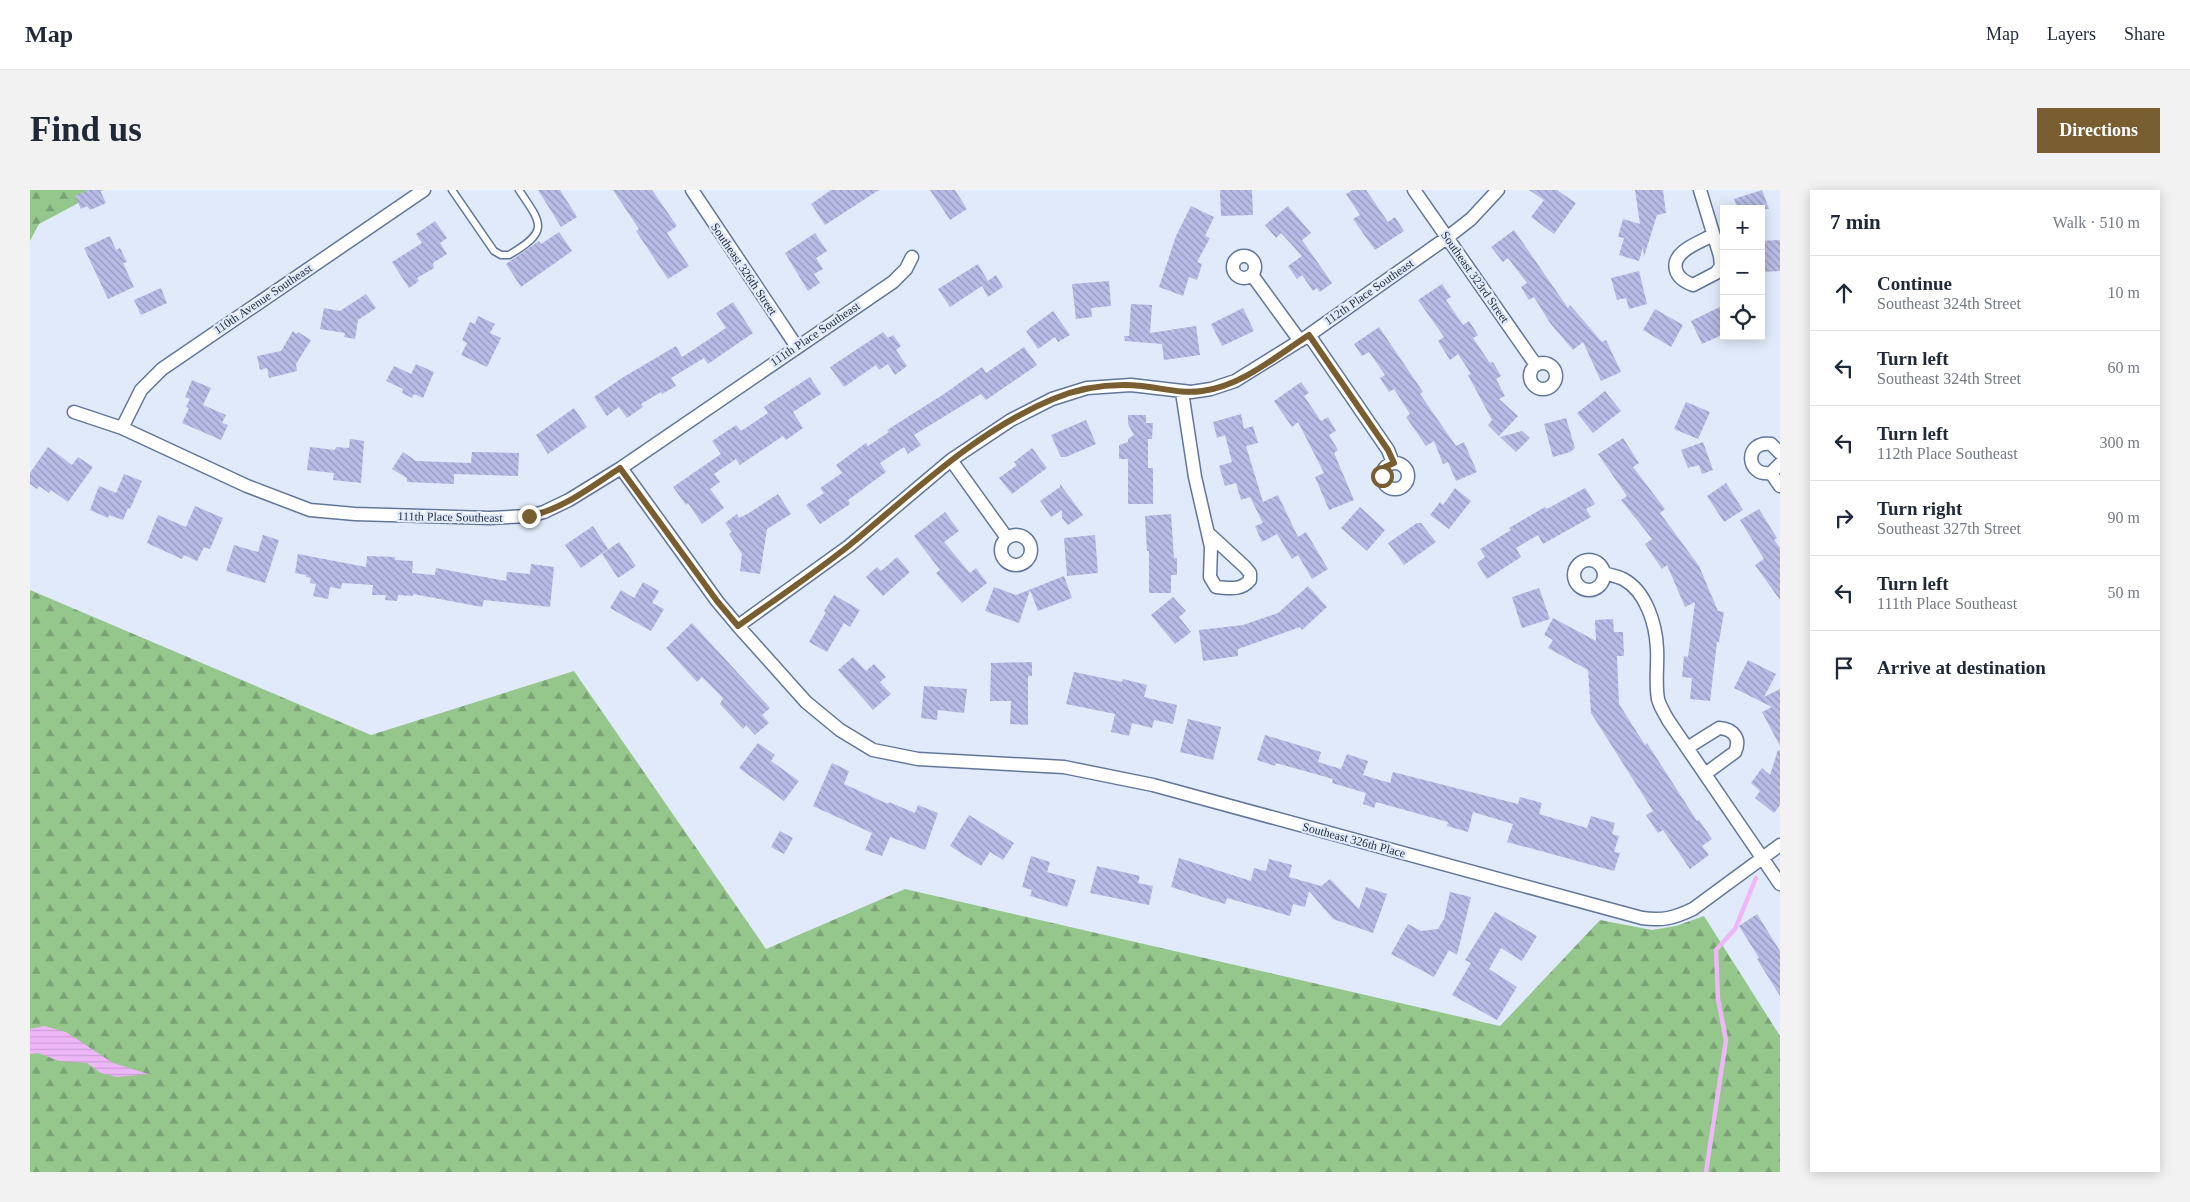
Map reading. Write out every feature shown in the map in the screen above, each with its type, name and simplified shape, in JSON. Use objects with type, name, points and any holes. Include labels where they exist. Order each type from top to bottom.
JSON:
[{"type":"street","name":"110th Avenue Southeast","points":[[122,428],[142,390],[162,368],[424,190]]},
{"type":"street","name":"Southeast 326th Street","points":[[692,190],[797,347]]},
{"type":"street","name":"Southeast 323rd Street","points":[[1414,190],[1448,236],[1536,365]]},
{"type":"street","name":"112th Place Southeast","points":[[738,626],[849,546],[951,460],[992,431],[1026,411],[1076,390],[1101,386],[1118,385],[1182,392],[1204,391],[1235,381],[1304,338],[1472,219],[1498,190]]},
{"type":"street","points":[[1700,190],[1713,235]]},
{"type":"street","name":"111th Place Southeast","points":[[74,412],[122,428],[247,486],[310,510],[355,514],[490,518],[529,516],[544,512],[569,500],[620,468],[893,282],[906,269],[912,257]]},
{"type":"street","points":[[1252,275],[1304,338],[1388,450],[1394,463]]},
{"type":"street","points":[[1182,392],[1194,477],[1211,547],[1212,581],[1216,587],[1239,588],[1246,586],[1250,580],[1250,573],[1208,533]]},
{"type":"street","points":[[1780,453],[1776,447],[1766,443],[1757,446],[1752,454],[1752,463],[1758,471],[1776,468],[1780,486]]},
{"type":"street","points":[[951,460],[1007,538]]},
{"type":"street","name":"Southeast 326th Place","points":[[620,468],[717,601],[806,702],[840,730],[873,750],[918,759],[1030,764],[1105,774],[1153,785],[1658,921],[1677,917],[1693,909],[1762,856]]},
{"type":"street","points":[[1604,573],[1622,578],[1637,591],[1647,607],[1654,627],[1657,649],[1656,683],[1659,702],[1668,720],[1780,884]]},
{"type":"street","points":[[1687,748],[1719,728],[1731,731],[1735,735],[1738,741],[1736,752],[1705,774]]},
{"type":"street","points":[[1762,856],[1780,845]]},
{"type":"lane","points":[[452,190],[494,251],[501,255],[509,255],[537,232],[539,227],[538,218],[519,190]]},
{"type":"green space","points":[[30,190],[103,190],[39,224],[30,241]]},
{"type":"green space","points":[[30,590],[371,735],[574,671],[766,949],[905,889],[1500,1026],[1600,920],[1652,930],[1676,926],[1704,916],[1780,1036],[1780,1172],[30,1172]]},
{"type":"shaded area","points":[[44,1026],[66,1032],[113,1063],[148,1074],[117,1077],[101,1073],[87,1063],[59,1061],[38,1053],[30,1054],[30,1029]]},
{"type":"building","points":[[88,190],[100,190],[106,203],[90,210],[87,206],[81,209],[75,196]]},
{"type":"building","points":[[538,190],[560,190],[577,217],[561,227]]},
{"type":"building","points":[[613,190],[652,190],[677,226],[667,233],[689,266],[668,279],[636,231],[639,229]]},
{"type":"building","points":[[831,190],[879,190],[825,225],[811,204]]},
{"type":"building","points":[[930,190],[955,190],[967,209],[950,220]]},
{"type":"building","points":[[1220,190],[1252,190],[1253,215],[1221,216]]},
{"type":"building","points":[[1353,190],[1366,190],[1388,222],[1395,217],[1404,231],[1375,250],[1353,219],[1360,215],[1346,194]]},
{"type":"building","points":[[1529,190],[1557,190],[1576,203],[1554,234],[1531,217],[1544,200]]},
{"type":"building","points":[[1635,190],[1663,190],[1666,213],[1657,215],[1644,257],[1643,247],[1639,261],[1619,255],[1624,238],[1618,237],[1623,219],[1640,224]]},
{"type":"building","points":[[1762,190],[1769,209],[1765,209],[1765,205],[1736,205],[1734,199]]},
{"type":"building","points":[[1191,206],[1214,217],[1205,236],[1210,238],[1197,262],[1202,264],[1197,280],[1189,277],[1183,296],[1159,287],[1176,236]]},
{"type":"building","points":[[1288,206],[1311,233],[1302,240],[1332,283],[1320,292],[1317,288],[1313,291],[1302,275],[1297,279],[1288,266],[1302,256],[1281,233],[1276,238],[1265,225]]},
{"type":"building","points":[[435,221],[447,238],[440,243],[447,254],[433,263],[434,268],[417,278],[419,281],[409,288],[392,262],[422,243],[416,234]]},
{"type":"building","points":[[1514,230],[1568,308],[1570,305],[1602,342],[1606,340],[1621,372],[1601,381],[1583,342],[1573,350],[1550,323],[1534,297],[1529,300],[1521,287],[1527,283],[1508,258],[1503,262],[1491,247]]},
{"type":"building","points":[[559,232],[572,251],[521,287],[506,264],[539,241],[541,244]]},
{"type":"building","points":[[815,233],[827,251],[816,258],[823,269],[814,274],[820,283],[808,291],[785,253]]},
{"type":"building","points":[[110,236],[116,250],[120,248],[127,262],[123,263],[134,287],[108,299],[84,248]]},
{"type":"building","points":[[1780,240],[1780,271],[1765,272],[1765,241]]},
{"type":"building","points":[[978,264],[988,281],[996,275],[1003,287],[988,297],[982,286],[950,307],[938,289]]},
{"type":"building","points":[[1639,271],[1647,304],[1629,309],[1626,298],[1617,300],[1611,278]]},
{"type":"building","points":[[1109,281],[1111,306],[1091,308],[1092,317],[1076,319],[1072,284]]},
{"type":"building","points":[[1442,284],[1451,297],[1446,300],[1463,325],[1469,321],[1478,335],[1473,338],[1490,363],[1493,362],[1501,376],[1496,379],[1505,396],[1499,399],[1518,416],[1499,436],[1488,425],[1492,420],[1468,375],[1471,374],[1458,354],[1450,360],[1438,341],[1444,337],[1418,300]]},
{"type":"building","points":[[161,288],[167,303],[141,315],[134,300]]},
{"type":"building","points":[[366,294],[376,308],[358,320],[355,339],[344,337],[345,333],[320,329],[324,308],[340,311]]},
{"type":"building","points":[[733,302],[753,333],[708,364],[704,358],[671,378],[676,386],[662,394],[661,392],[641,404],[643,407],[627,418],[619,407],[607,416],[594,397],[676,346],[682,357],[726,328],[716,313]]},
{"type":"building","points":[[1131,304],[1152,305],[1150,333],[1196,326],[1200,355],[1164,360],[1162,344],[1125,341],[1124,336],[1129,336]]},
{"type":"building","points":[[1720,307],[1720,336],[1702,344],[1691,321]]},
{"type":"building","points":[[1243,308],[1254,331],[1222,346],[1211,324]]},
{"type":"building","points":[[1655,309],[1683,325],[1671,347],[1643,330]]},
{"type":"building","points":[[1053,311],[1070,335],[1058,342],[1055,337],[1038,349],[1026,331]]},
{"type":"building","points":[[478,316],[495,324],[490,333],[501,338],[487,367],[461,355],[467,343],[462,340],[470,322],[475,324]]},
{"type":"building","points":[[1379,327],[1423,392],[1420,394],[1456,446],[1464,442],[1477,472],[1456,481],[1448,462],[1443,464],[1434,441],[1426,446],[1406,417],[1410,414],[1394,389],[1389,392],[1380,378],[1385,375],[1369,352],[1362,356],[1354,344]]},
{"type":"building","points":[[293,331],[311,340],[296,364],[297,371],[269,378],[267,368],[260,370],[257,356],[281,351]]},
{"type":"building","points":[[883,332],[888,338],[893,335],[901,346],[896,350],[907,366],[895,375],[888,364],[879,370],[876,365],[844,387],[830,367]]},
{"type":"building","points":[[1024,347],[1037,365],[986,400],[981,394],[914,435],[921,445],[908,454],[904,447],[880,463],[886,472],[848,500],[850,504],[820,524],[806,505],[824,493],[820,488],[842,473],[836,465],[866,443],[868,446],[889,432],[887,430],[944,394],[982,367],[986,373]]},
{"type":"building","points":[[416,364],[434,372],[423,398],[414,394],[412,398],[402,393],[403,389],[386,381],[394,366],[411,374]]},
{"type":"building","points":[[810,377],[821,394],[793,412],[803,428],[786,440],[783,436],[740,465],[736,459],[714,474],[720,482],[710,489],[724,508],[702,524],[688,503],[686,505],[673,487],[721,454],[712,441],[736,425],[741,431],[768,413],[764,407]]},
{"type":"building","points":[[192,380],[211,388],[203,405],[226,415],[222,423],[228,425],[221,440],[182,423],[189,408],[186,407],[190,399],[185,397]]},
{"type":"building","points":[[1301,382],[1309,393],[1304,396],[1321,421],[1328,417],[1336,431],[1329,435],[1338,450],[1334,453],[1354,500],[1329,510],[1315,477],[1324,473],[1298,422],[1292,427],[1274,401]]},
{"type":"building","points":[[1605,391],[1621,411],[1593,433],[1577,413]]},
{"type":"building","points":[[1686,402],[1710,412],[1698,439],[1674,429]]},
{"type":"building","points":[[574,408],[587,427],[548,454],[536,435]]},
{"type":"building","points":[[1241,414],[1244,429],[1253,426],[1258,443],[1246,446],[1263,502],[1278,495],[1298,537],[1306,532],[1328,569],[1312,579],[1298,555],[1292,559],[1277,534],[1262,542],[1255,526],[1263,523],[1250,497],[1241,500],[1236,483],[1225,486],[1219,466],[1232,462],[1225,435],[1217,438],[1213,422]]},
{"type":"building","points":[[1128,415],[1146,415],[1146,423],[1153,423],[1152,439],[1148,439],[1148,468],[1153,468],[1153,504],[1128,504],[1128,459],[1119,459],[1119,445],[1128,442],[1128,439],[1134,435],[1128,424]]},
{"type":"building","points":[[1566,418],[1575,448],[1570,452],[1553,457],[1544,424]]},
{"type":"building","points":[[1086,420],[1096,444],[1066,457],[1061,457],[1051,435]]},
{"type":"building","points":[[1522,431],[1530,438],[1516,452],[1500,437]]},
{"type":"building","points":[[1623,438],[1639,463],[1633,467],[1665,509],[1660,513],[1699,566],[1718,611],[1724,612],[1719,642],[1717,642],[1710,701],[1690,699],[1692,678],[1682,677],[1684,656],[1688,657],[1695,602],[1685,607],[1667,565],[1662,569],[1645,544],[1652,539],[1621,500],[1627,496],[1598,454]]},
{"type":"building","points":[[350,439],[364,441],[361,483],[333,480],[334,473],[307,470],[310,447],[335,450],[336,447],[349,448]]},
{"type":"building","points":[[1703,442],[1713,470],[1702,474],[1699,465],[1688,468],[1681,450]]},
{"type":"building","points":[[48,447],[72,465],[78,457],[93,467],[68,502],[51,490],[49,493],[39,486],[37,489],[30,484],[30,473]]},
{"type":"building","points":[[1032,448],[1047,468],[1012,494],[999,478],[1017,465],[1014,462]]},
{"type":"building","points":[[403,452],[416,461],[471,463],[472,452],[519,453],[518,476],[454,474],[454,484],[407,482],[407,478],[392,469]]},
{"type":"building","points":[[124,474],[142,481],[123,520],[109,515],[108,518],[90,510],[99,486],[116,493]]},
{"type":"building","points":[[1726,483],[1743,510],[1724,522],[1707,496]]},
{"type":"building","points":[[1060,484],[1083,515],[1068,525],[1062,518],[1062,510],[1051,517],[1040,501],[1060,487]]},
{"type":"building","points":[[1455,488],[1471,501],[1449,529],[1430,515],[1440,502],[1443,505]]},
{"type":"building","points":[[1585,488],[1595,504],[1586,509],[1591,517],[1543,544],[1538,535],[1516,548],[1521,557],[1487,579],[1477,563],[1485,557],[1480,549],[1511,530],[1509,528],[1545,507],[1547,509]]},
{"type":"building","points":[[778,494],[791,514],[767,529],[760,574],[740,571],[742,554],[729,534],[732,532],[725,523],[737,514],[739,518],[749,513]]},
{"type":"building","points":[[195,506],[223,518],[210,549],[204,547],[197,561],[184,555],[182,559],[147,543],[158,515],[186,527]]},
{"type":"building","points":[[1360,507],[1385,530],[1367,551],[1341,528]]},
{"type":"building","points":[[1759,509],[1777,538],[1774,540],[1780,548],[1780,600],[1755,565],[1764,559],[1740,520]]},
{"type":"building","points":[[945,512],[959,531],[944,542],[970,573],[976,568],[987,583],[962,603],[936,573],[940,570],[914,536]]},
{"type":"building","points":[[1171,514],[1174,558],[1177,558],[1177,575],[1171,575],[1171,593],[1149,593],[1149,551],[1147,551],[1145,516]]},
{"type":"building","points":[[1417,523],[1421,523],[1436,542],[1404,565],[1388,543]]},
{"type":"building","points":[[593,526],[608,549],[581,568],[565,545]]},
{"type":"building","points":[[263,535],[279,540],[265,583],[226,571],[234,545],[258,552]]},
{"type":"building","points":[[1095,535],[1098,573],[1067,576],[1064,538]]},
{"type":"building","points":[[619,542],[636,566],[618,578],[602,554]]},
{"type":"building","points":[[298,554],[366,567],[367,556],[395,557],[395,560],[413,561],[412,573],[435,575],[436,568],[506,581],[507,572],[530,574],[531,564],[554,567],[550,607],[484,600],[482,607],[413,594],[413,596],[398,595],[397,601],[385,600],[386,595],[372,595],[373,585],[342,583],[341,589],[330,587],[328,599],[313,596],[316,584],[310,583],[311,578],[306,577],[306,575],[295,573]]},
{"type":"building","points":[[897,557],[910,572],[883,596],[866,577],[877,567],[881,571]]},
{"type":"building","points":[[1064,576],[1072,598],[1038,611],[1030,590],[1019,623],[985,611],[994,587],[1016,595]]},
{"type":"building","points":[[643,582],[659,591],[652,603],[664,609],[651,631],[610,608],[621,590],[634,598]]},
{"type":"building","points":[[1308,586],[1327,607],[1302,630],[1300,627],[1238,649],[1238,656],[1203,661],[1199,630],[1243,625],[1278,613]]},
{"type":"building","points":[[1539,588],[1550,619],[1522,628],[1512,597]]},
{"type":"building","points":[[834,595],[860,610],[850,627],[844,623],[827,652],[809,642]]},
{"type":"building","points":[[1173,597],[1186,611],[1179,617],[1191,632],[1175,644],[1151,615]]},
{"type":"building","points":[[1553,618],[1596,641],[1595,620],[1613,619],[1614,632],[1623,632],[1624,656],[1617,656],[1619,704],[1645,745],[1647,743],[1697,821],[1699,820],[1712,839],[1702,846],[1709,855],[1690,869],[1663,830],[1658,833],[1646,815],[1653,811],[1591,713],[1588,670],[1548,648],[1553,640],[1544,635]]},
{"type":"building","points":[[692,623],[770,708],[762,715],[769,723],[755,735],[746,725],[743,729],[720,704],[723,698],[702,677],[697,682],[666,648]]},
{"type":"building","points":[[853,657],[866,671],[874,664],[886,677],[880,682],[891,694],[873,710],[838,670]]},
{"type":"building","points":[[1748,660],[1776,674],[1764,697],[1780,689],[1780,746],[1762,712],[1772,707],[1734,688]]},
{"type":"building","points":[[1032,662],[1032,676],[1028,676],[1028,725],[1010,724],[1011,701],[990,701],[991,663]]},
{"type":"building","points":[[1074,672],[1122,682],[1123,679],[1147,685],[1144,697],[1177,705],[1173,724],[1154,720],[1152,728],[1132,723],[1129,736],[1111,732],[1115,714],[1066,704]]},
{"type":"building","points":[[924,686],[967,689],[964,713],[938,710],[937,720],[921,718]]},
{"type":"building","points":[[1188,719],[1221,727],[1213,760],[1180,752]]},
{"type":"building","points":[[1265,735],[1321,752],[1318,762],[1341,769],[1347,754],[1368,761],[1363,775],[1390,783],[1393,772],[1518,804],[1520,797],[1542,803],[1539,814],[1587,828],[1591,816],[1615,823],[1612,834],[1619,836],[1614,852],[1620,853],[1614,871],[1507,842],[1513,824],[1473,812],[1468,832],[1447,826],[1448,822],[1376,802],[1374,808],[1363,804],[1366,793],[1332,783],[1333,779],[1276,763],[1275,766],[1257,760]]},
{"type":"building","points":[[758,743],[775,755],[771,761],[799,781],[784,801],[739,768]]},
{"type":"building","points":[[1778,750],[1780,751],[1780,805],[1774,813],[1755,798],[1760,791],[1751,783],[1762,768],[1770,775]]},
{"type":"building","points":[[832,763],[849,771],[844,784],[888,804],[889,802],[915,813],[918,805],[938,813],[925,850],[890,837],[882,856],[865,850],[872,833],[813,806]]},
{"type":"building","points":[[969,815],[1014,843],[1003,860],[990,852],[981,866],[950,846]]},
{"type":"building","points":[[780,831],[793,838],[784,854],[771,847]]},
{"type":"building","points":[[1031,856],[1050,862],[1047,872],[1076,880],[1067,907],[1030,896],[1032,890],[1022,887]]},
{"type":"building","points":[[1179,858],[1251,881],[1254,868],[1266,871],[1269,859],[1292,865],[1289,877],[1321,886],[1330,879],[1359,909],[1366,887],[1387,894],[1373,933],[1333,919],[1309,891],[1305,907],[1293,904],[1290,916],[1227,898],[1225,904],[1171,887]]},
{"type":"building","points":[[1097,866],[1140,876],[1138,883],[1153,886],[1149,905],[1090,893]]},
{"type":"building","points":[[1450,892],[1471,897],[1457,955],[1449,950],[1434,977],[1391,954],[1408,924],[1421,931],[1438,929],[1444,919]]},
{"type":"building","points":[[1495,912],[1537,936],[1522,961],[1501,948],[1489,969],[1517,987],[1497,1020],[1452,995],[1471,963],[1465,960]]},
{"type":"building","points":[[1757,914],[1780,951],[1780,996],[1739,926]]},
{"type":"waterway","points":[[1706,1172],[1726,1040],[1718,999],[1716,950],[1735,929],[1756,878]]},
{"type":"route","points":[[529,516],[544,512],[569,500],[620,468],[717,601],[738,626],[849,546],[951,460],[992,431],[1026,411],[1065,394],[1101,386],[1131,385],[1182,392],[1204,391],[1235,381],[1309,335],[1388,450],[1394,463],[1385,467],[1382,476]]}]
